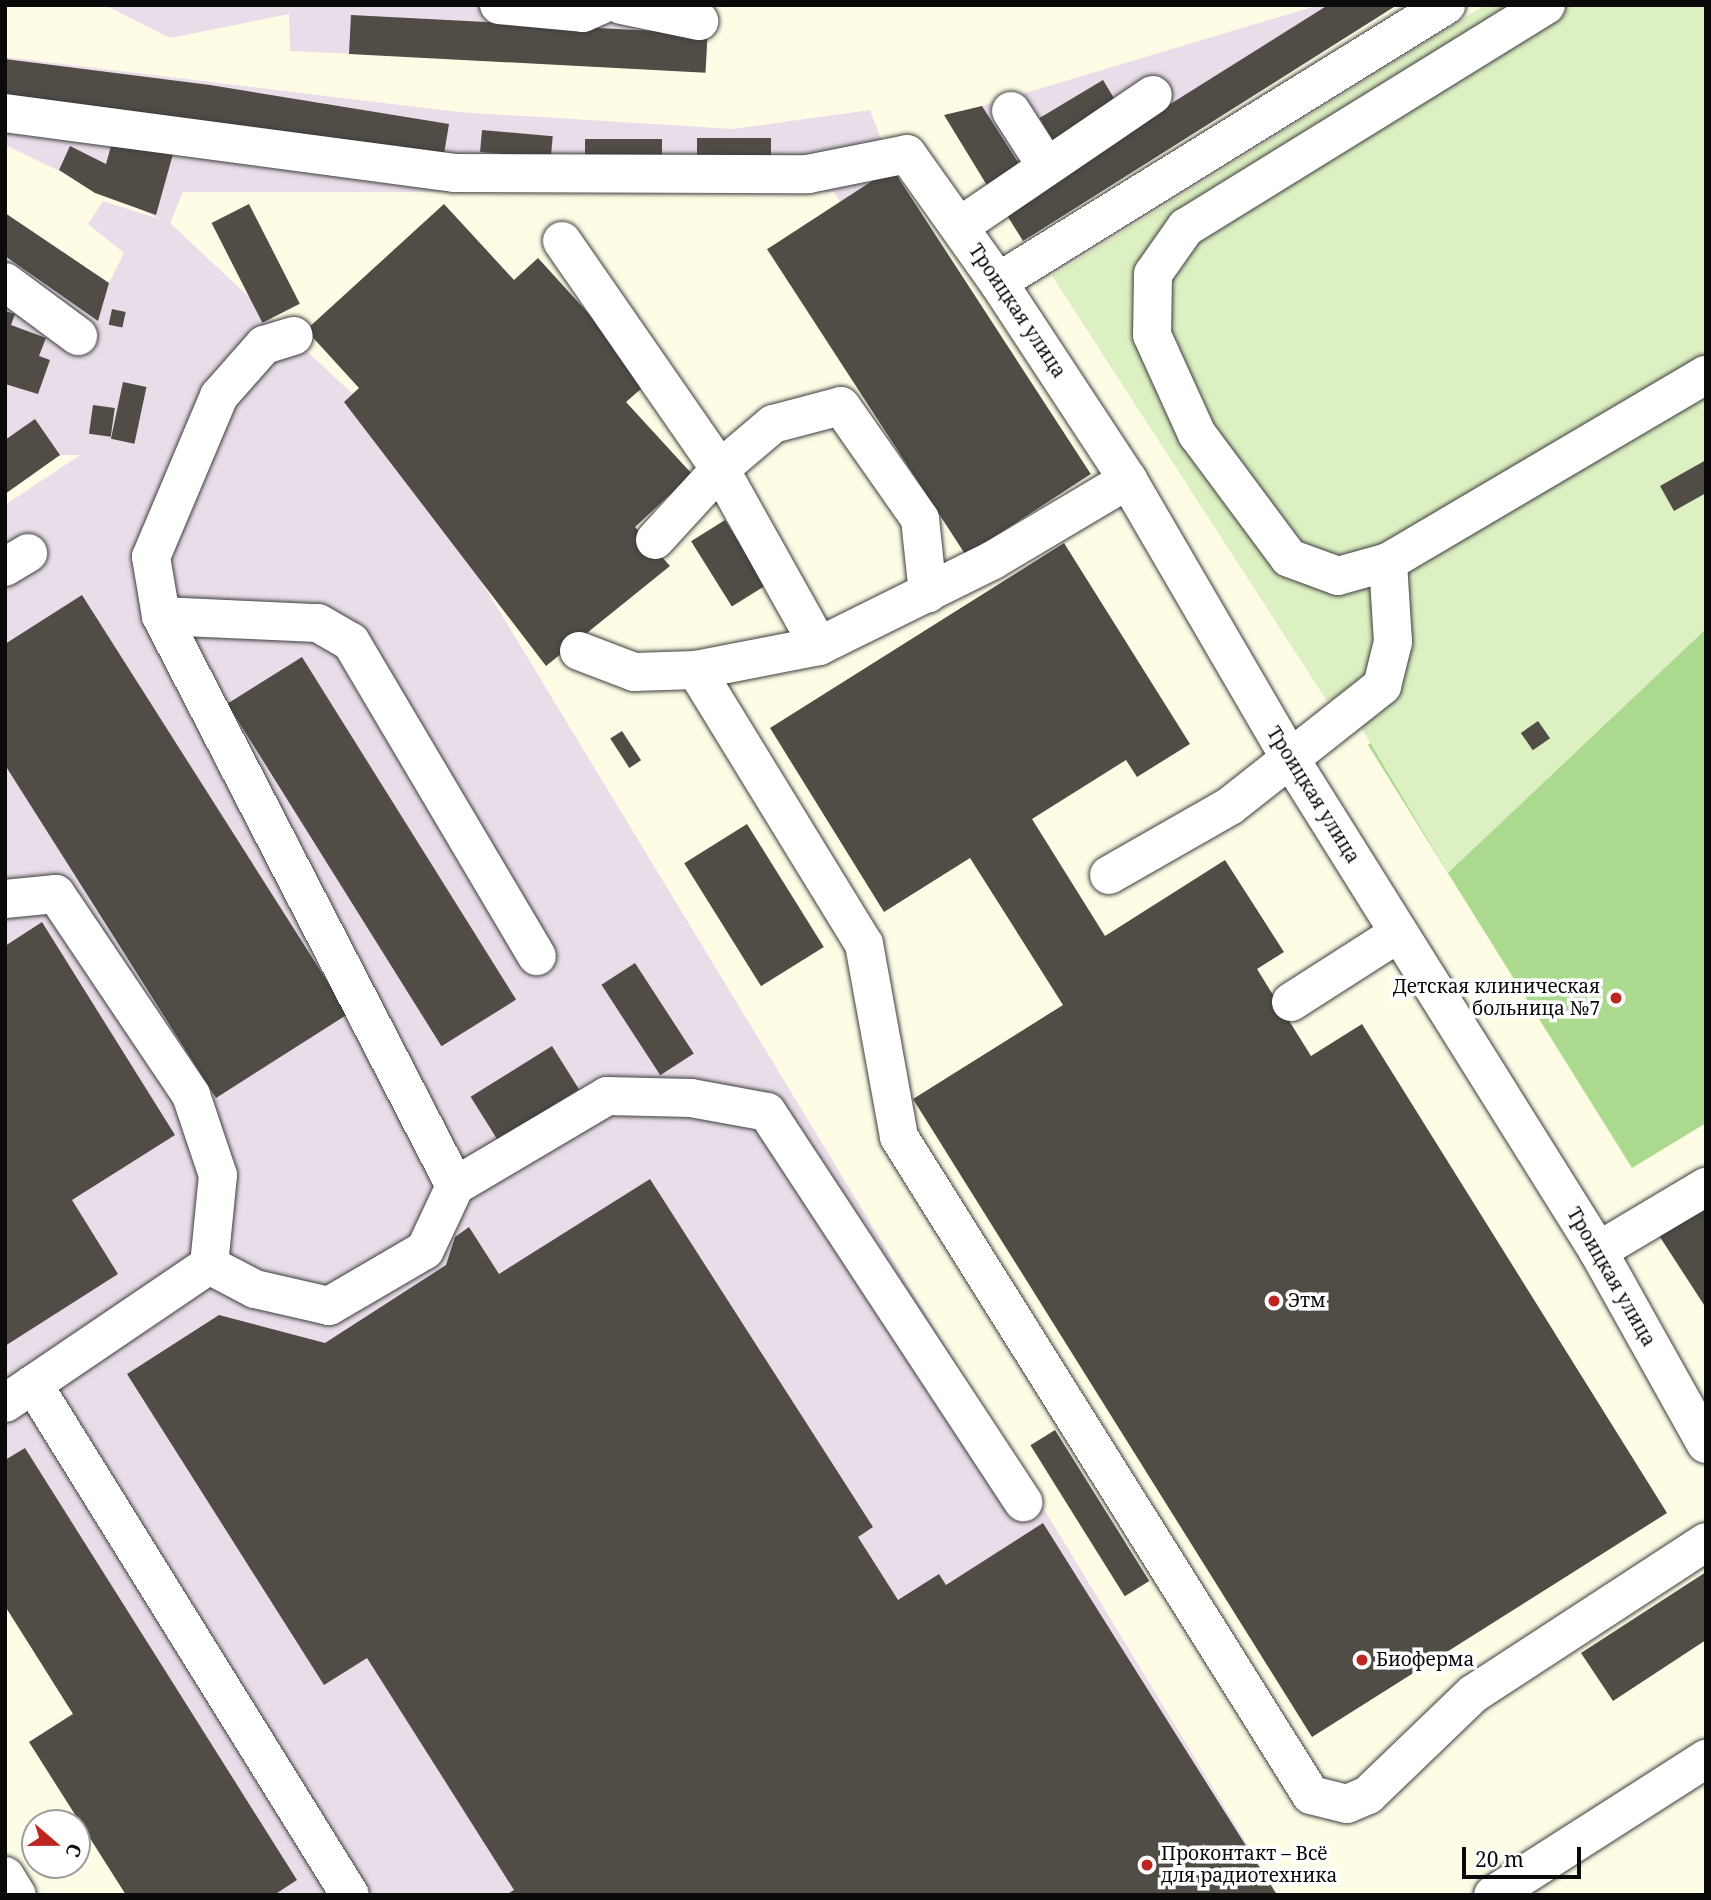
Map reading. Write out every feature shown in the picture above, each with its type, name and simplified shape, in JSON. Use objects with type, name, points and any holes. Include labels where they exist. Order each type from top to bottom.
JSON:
[{"type":"street","points":[[499,5],[583,13],[601,5]]},
{"type":"street","points":[[621,5],[699,21]]},
{"type":"street","points":[[998,282],[1446,5]]},
{"type":"street","points":[[1546,5],[1186,227],[1153,274],[1152,335],[1197,434],[1289,558],[1338,576],[1388,562],[1706,375]]},
{"type":"street","points":[[960,226],[1045,164],[1153,95]]},
{"type":"street","points":[[1011,111],[1045,164]]},
{"type":"street","name":"Троицкая улица","points":[[5,113],[454,173],[808,174],[907,153],[998,282],[1128,480],[1291,760],[1598,1251],[1706,1444]]},
{"type":"street","points":[[562,241],[720,469],[819,646]]},
{"type":"street","points":[[5,282],[78,336]]},
{"type":"street","points":[[294,336],[264,345],[219,396],[151,557],[161,616],[455,1186]]},
{"type":"street","points":[[655,540],[720,469],[773,424],[841,406],[920,519],[928,594]]},
{"type":"street","points":[[579,651],[634,672],[696,670],[819,646],[928,594],[1128,480]]},
{"type":"street","points":[[1109,875],[1230,806],[1382,685],[1393,642],[1388,562]]},
{"type":"street","points":[[161,616],[318,623],[351,642],[537,956]]},
{"type":"street","points":[[696,670],[864,944],[898,1137],[1311,1795],[1347,1804],[1368,1796],[1473,1694],[1706,1542]]},
{"type":"street","points":[[5,899],[56,894],[191,1095],[218,1175],[209,1265]]},
{"type":"street","points":[[1291,1002],[1399,933]]},
{"type":"street","points":[[209,1265],[255,1289],[329,1306],[425,1250],[455,1186],[607,1096],[691,1097],[767,1112],[1023,1502]]},
{"type":"street","points":[[1598,1251],[1706,1188]]},
{"type":"street","points":[[209,1265],[19,1393],[350,1895]]},
{"type":"street","points":[[1493,1895],[1706,1759]]},
{"type":"street","points":[[5,1876],[17,1895]]},
{"type":"shaded area","points":[[105,5],[705,5],[710,9],[706,70],[290,51],[289,14],[170,38]]},
{"type":"shaded area","points":[[1319,5],[1397,5],[1023,241],[982,106]]},
{"type":"shaded area","points":[[5,57],[458,112],[733,129],[870,110],[892,168],[840,202],[834,192],[183,192],[170,223],[357,398],[435,505],[1278,1895],[126,1895],[91,1840],[91,1809],[71,1809],[29,1742],[73,1713],[5,1606],[5,505],[80,455],[60,455],[5,494],[5,213],[109,283],[124,253],[88,224],[103,201],[162,220],[5,145]]},
{"type":"green space","points":[[1485,5],[1706,5],[1706,629],[1448,873],[1341,694],[1327,701],[1052,276]]},
{"type":"green space","name":"Детская клиническая больница №7","points":[[1706,512],[1706,1123],[1632,1168],[1368,745],[1399,719]]},
{"type":"building","points":[[1328,5],[1397,5],[1023,241],[1003,209]]},
{"type":"building","points":[[351,15],[708,34],[705,73],[349,54]]},
{"type":"building","points":[[5,59],[210,85],[449,124],[443,160],[5,99]]},
{"type":"building","points":[[1103,80],[1119,107],[1056,145],[1040,118]]},
{"type":"building","points":[[982,106],[1021,167],[988,187],[944,115]]},
{"type":"building","points":[[482,130],[553,136],[551,158],[480,152]]},
{"type":"building","points":[[697,138],[771,138],[771,162],[697,162]]},
{"type":"building","points":[[585,139],[662,139],[662,162],[585,162]]},
{"type":"building","points":[[70,146],[106,164],[111,146],[173,154],[156,215],[95,193],[59,170]]},
{"type":"building","points":[[892,168],[1091,474],[966,555],[767,249]]},
{"type":"building","points":[[249,204],[300,304],[262,323],[212,223]]},
{"type":"building","points":[[444,204],[514,280],[538,258],[650,381],[626,402],[692,474],[635,527],[670,566],[546,666],[344,402],[359,388],[306,330]]},
{"type":"building","points":[[5,213],[109,283],[98,321],[5,256]]},
{"type":"building","points":[[112,309],[126,312],[122,328],[109,325]]},
{"type":"building","points":[[5,311],[15,314],[11,325],[46,338],[39,356],[50,360],[38,394],[5,384]]},
{"type":"building","points":[[123,382],[146,387],[134,444],[111,439]]},
{"type":"building","points":[[93,405],[115,408],[111,437],[89,434]]},
{"type":"building","points":[[35,419],[60,455],[5,494],[5,440]]},
{"type":"building","points":[[1706,460],[1706,493],[1674,511],[1660,486]]},
{"type":"building","points":[[725,520],[766,585],[732,606],[691,541]]},
{"type":"building","points":[[1064,543],[1190,744],[1137,777],[1126,760],[1032,819],[1105,936],[1225,860],[1284,952],[1257,969],[1311,1056],[1362,1024],[1667,1513],[1312,1737],[913,1099],[1063,1005],[970,858],[884,912],[770,728]]},
{"type":"building","points":[[82,595],[348,1014],[216,1098],[5,765],[5,644]]},
{"type":"building","points":[[302,657],[516,1000],[441,1046],[227,704]]},
{"type":"building","points":[[1538,721],[1550,738],[1533,750],[1521,733]]},
{"type":"building","points":[[622,731],[641,760],[629,768],[610,739]]},
{"type":"building","points":[[747,824],[824,947],[761,986],[684,863]]},
{"type":"building","points":[[42,922],[175,1135],[72,1200],[118,1274],[5,1346],[5,946]]},
{"type":"building","points":[[635,963],[694,1054],[660,1075],[601,985]]},
{"type":"building","points":[[552,1046],[579,1089],[498,1140],[471,1097]]},
{"type":"building","points":[[650,1179],[873,1527],[858,1537],[898,1600],[939,1574],[946,1585],[1043,1523],[1277,1895],[506,1895],[514,1890],[367,1658],[324,1685],[127,1374],[219,1315],[325,1343],[446,1265],[455,1237],[469,1227],[499,1274]]},
{"type":"building","points":[[1706,1203],[1706,1308],[1658,1234]]},
{"type":"building","points":[[1055,1430],[1149,1581],[1125,1596],[1030,1445]]},
{"type":"building","points":[[25,1448],[297,1880],[274,1895],[126,1895],[91,1840],[91,1809],[71,1809],[29,1742],[73,1714],[5,1606],[5,1460]]},
{"type":"building","points":[[1706,1572],[1706,1640],[1613,1701],[1581,1653]]},
{"type":"place","name":"Детская клиническая больница №7","points":[[1616,998]]},
{"type":"place","name":"Этм","points":[[1274,1301]]},
{"type":"place","name":"Биоферма","points":[[1362,1660]]},
{"type":"place","name":"Проконтакт – Всё для радиотехника","points":[[1147,1865]]}]
